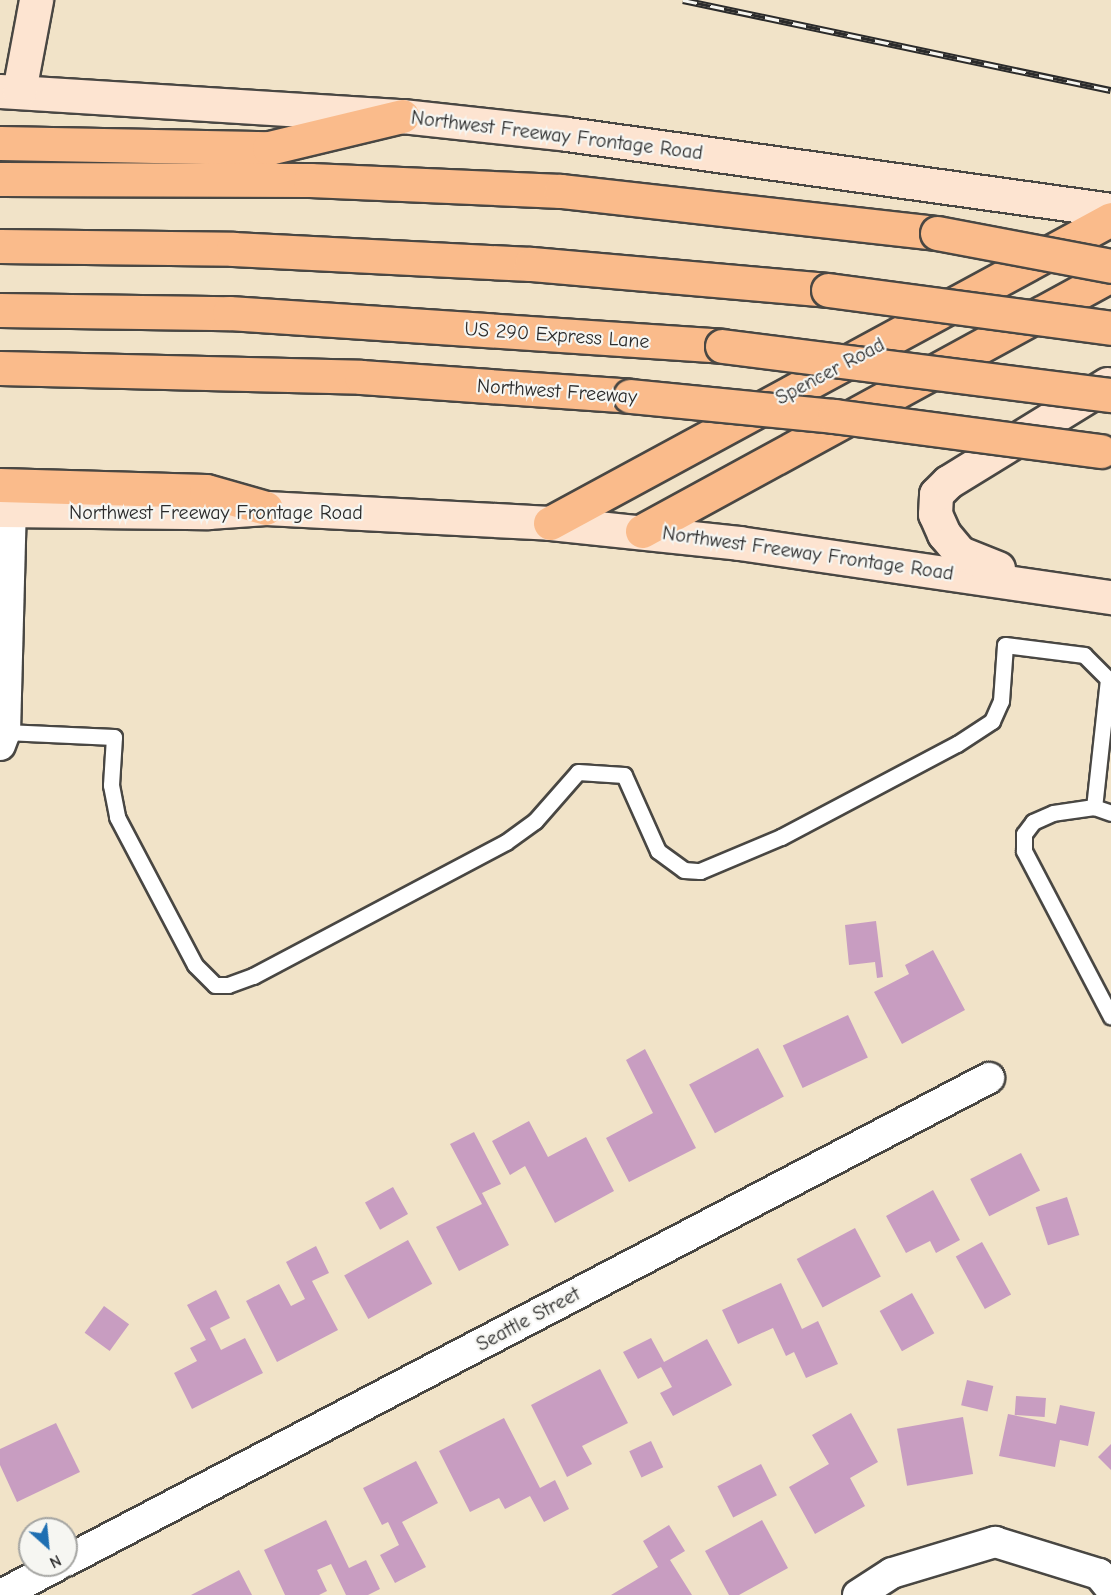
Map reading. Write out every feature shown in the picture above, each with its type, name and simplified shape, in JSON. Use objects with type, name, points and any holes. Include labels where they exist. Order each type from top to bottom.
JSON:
[{"type":"main road","points":[[9,91],[36,0]]},
{"type":"main road","name":"Northwest Freeway Frontage Road","points":[[9,91],[402,116],[567,134],[1111,210]]},
{"type":"main road","points":[[0,143],[269,148],[402,116]]},
{"type":"main road","points":[[0,179],[310,180],[561,191],[938,233],[1111,266]]},
{"type":"main road","name":"Spencer Road","points":[[550,523],[1111,219]]},
{"type":"main road","points":[[0,246],[233,249],[495,262],[828,290],[1111,328]]},
{"type":"main road","points":[[642,531],[1111,275]]},
{"type":"main road","name":"US 290 Express Lane","points":[[0,310],[229,313],[722,346],[1111,395]]},
{"type":"main road","name":"Northwest Freeway","points":[[0,368],[361,377],[630,396],[854,418],[1106,452]]},
{"type":"main road","points":[[1040,585],[960,554],[944,534],[935,514],[936,494],[948,482],[1111,381]]},
{"type":"main road","name":"Northwest Freeway Frontage Road","points":[[4,502],[206,491],[266,508],[550,523],[642,531],[1040,585],[1111,597]]},
{"type":"street","points":[[3,739],[4,502]]},
{"type":"street","name":"Seattle Street","points":[[78,1555],[989,1078]]},
{"type":"street","points":[[858,1595],[892,1573],[995,1542],[1099,1574],[1111,1589]]},
{"type":"street","points":[[0,1595],[35,1577]]},
{"type":"lane","points":[[3,739],[114,737],[111,785],[117,817],[195,965],[215,985],[228,985],[253,976],[506,842],[535,821],[578,772],[624,775],[658,851],[684,870],[700,871],[781,837],[957,744],[992,721],[1001,701],[1005,645],[1084,656],[1109,679],[1094,807]]},
{"type":"lane","points":[[1111,813],[1094,807],[1053,813],[1033,822],[1024,834],[1024,851],[1111,1017]]},
{"type":"building","points":[[876,921],[883,977],[877,978],[875,962],[849,965],[845,925]]},
{"type":"building","points":[[933,950],[965,1010],[902,1044],[874,992],[909,974],[905,965]]},
{"type":"building","points":[[848,1015],[868,1058],[803,1088],[783,1045]]},
{"type":"building","points":[[758,1048],[784,1097],[715,1133],[689,1085]]},
{"type":"building","points":[[645,1049],[696,1148],[629,1182],[606,1138],[653,1113],[626,1060]]},
{"type":"building","points":[[529,1121],[548,1157],[586,1137],[614,1191],[555,1223],[525,1166],[510,1175],[492,1141]]},
{"type":"building","points":[[474,1132],[501,1184],[482,1193],[509,1245],[459,1271],[436,1227],[482,1204],[450,1144]]},
{"type":"building","points":[[1021,1153],[1040,1190],[989,1216],[970,1179]]},
{"type":"building","points":[[393,1187],[408,1214],[380,1230],[365,1203]]},
{"type":"building","points":[[933,1190],[960,1240],[936,1253],[930,1241],[906,1253],[886,1216]]},
{"type":"building","points":[[1067,1197],[1079,1235],[1048,1245],[1036,1207]]},
{"type":"building","points":[[855,1228],[881,1277],[823,1308],[797,1259]]},
{"type":"building","points":[[408,1240],[432,1284],[368,1319],[344,1275]]},
{"type":"building","points":[[982,1242],[1011,1294],[985,1309],[956,1257]]},
{"type":"building","points":[[316,1246],[329,1273],[312,1281],[338,1330],[277,1362],[246,1301],[279,1284],[291,1306],[305,1299],[286,1262]]},
{"type":"building","points":[[781,1283],[802,1329],[818,1321],[838,1364],[806,1378],[794,1352],[786,1356],[773,1328],[738,1344],[722,1310]]},
{"type":"building","points":[[216,1290],[230,1318],[210,1328],[221,1350],[245,1338],[263,1373],[192,1409],[174,1373],[197,1361],[190,1348],[206,1340],[187,1305]]},
{"type":"building","points":[[912,1293],[934,1333],[902,1351],[880,1311]]},
{"type":"building","points":[[104,1306],[129,1324],[110,1351],[85,1333]]},
{"type":"building","points":[[651,1338],[664,1362],[707,1339],[732,1385],[673,1416],[660,1393],[672,1387],[661,1367],[638,1379],[623,1352]]},
{"type":"building","points":[[600,1369],[628,1423],[582,1446],[592,1464],[567,1477],[531,1405]]},
{"type":"building","points":[[967,1380],[993,1386],[987,1411],[961,1405]]},
{"type":"building","points":[[1016,1396],[1046,1398],[1045,1417],[1015,1415]]},
{"type":"building","points":[[1060,1405],[1095,1412],[1088,1446],[1060,1440],[1055,1467],[999,1456],[1008,1414],[1056,1424]]},
{"type":"building","points":[[851,1413],[878,1462],[850,1478],[865,1506],[815,1534],[789,1487],[829,1464],[812,1435]]},
{"type":"building","points":[[963,1417],[973,1474],[907,1486],[897,1429]]},
{"type":"building","points":[[504,1418],[540,1488],[555,1480],[569,1509],[544,1522],[530,1496],[505,1509],[499,1498],[470,1512],[439,1451]]},
{"type":"building","points":[[56,1423],[80,1472],[17,1502],[0,1465],[0,1449]]},
{"type":"building","points":[[651,1441],[663,1467],[642,1477],[629,1451]]},
{"type":"building","points":[[1111,1444],[1111,1470],[1098,1457]]},
{"type":"building","points":[[416,1461],[438,1503],[402,1522],[426,1567],[395,1583],[380,1555],[399,1545],[388,1522],[382,1525],[363,1488]]},
{"type":"building","points":[[761,1464],[777,1495],[733,1517],[717,1486]]},
{"type":"building","points":[[326,1520],[349,1568],[366,1560],[380,1589],[368,1595],[346,1595],[331,1564],[317,1570],[327,1591],[319,1595],[285,1595],[264,1550]]},
{"type":"building","points":[[762,1520],[788,1568],[739,1595],[729,1595],[705,1551]]},
{"type":"building","points":[[669,1525],[685,1551],[670,1560],[692,1595],[611,1595],[658,1567],[643,1541]]},
{"type":"building","points":[[239,1570],[252,1595],[191,1595]]},
{"type":"railway","points":[[683,0],[1111,90]]}]
